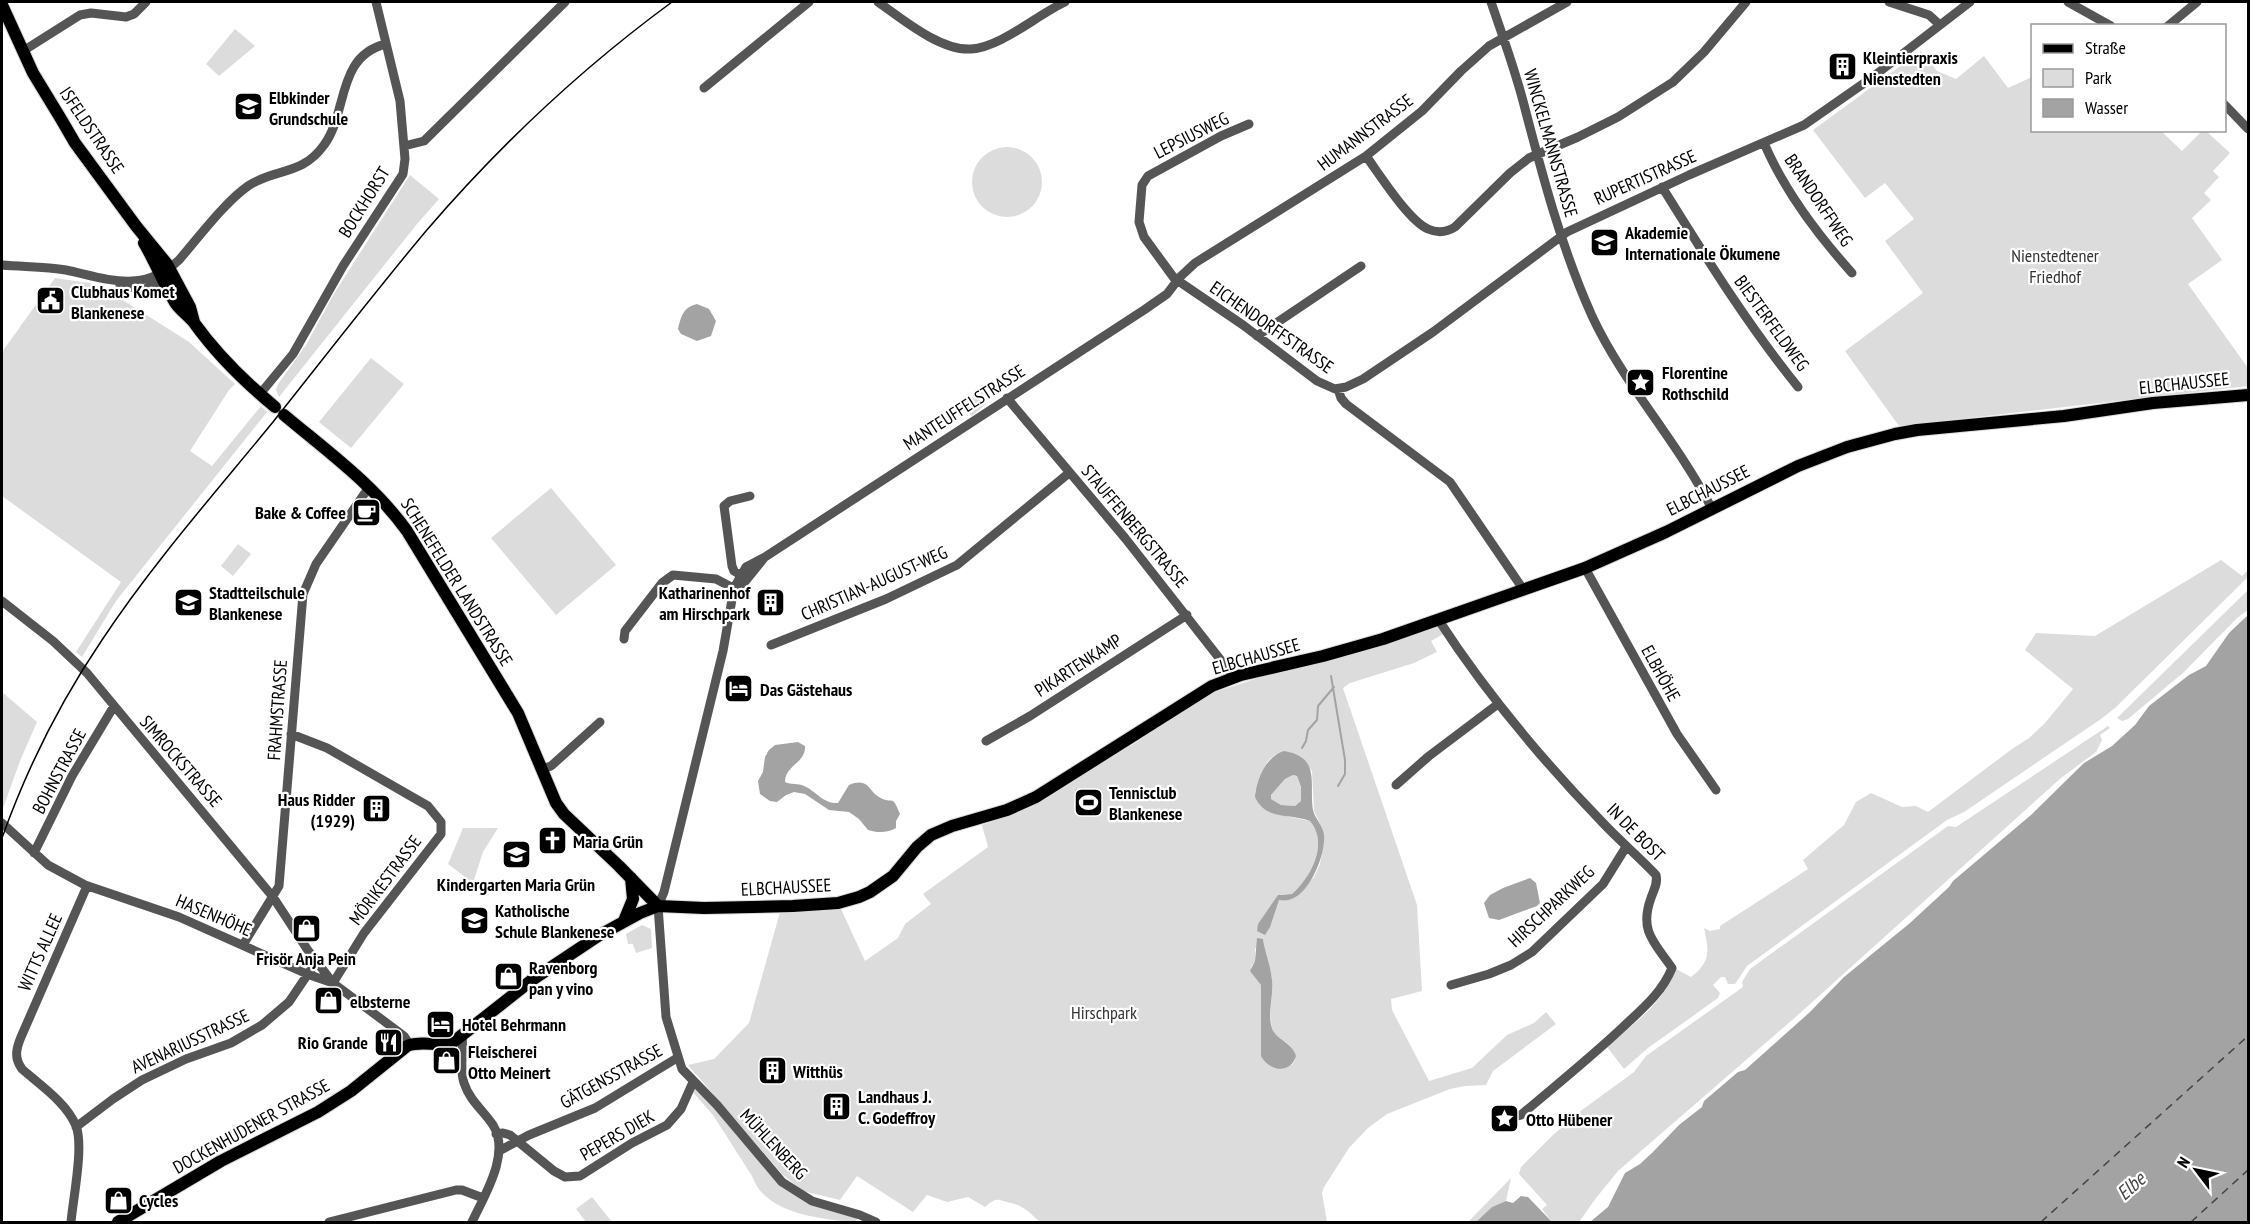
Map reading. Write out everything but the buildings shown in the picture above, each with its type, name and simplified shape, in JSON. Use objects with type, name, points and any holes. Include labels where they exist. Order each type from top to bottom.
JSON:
[{"type":"main road","name":"ISFELDSTRASSE","points":[[10,2],[23,51]]},
{"type":"main road","name":"ISFELDSTRASSE","points":[[2,5],[33,73],[75,143],[136,226],[164,274],[179,309],[194,322]]},
{"type":"main road","name":"SCHENEFELDER LANDSTRASSE","points":[[194,322],[205,338],[260,394],[369,487],[393,511],[518,713],[551,794],[564,814],[658,906]]},
{"type":"main road","name":"ELBCHAUSSEE","points":[[462,1036],[532,980],[624,921],[658,906],[704,908],[816,905],[838,903],[859,897],[876,889],[893,876],[917,847],[931,835],[952,826],[1007,810],[1036,797],[1191,698],[1234,677],[1351,648],[1585,568],[1812,460],[1847,447],[1895,434],[2248,394]]},
{"type":"main road","points":[[624,921],[633,899],[630,877]]},
{"type":"main road","points":[[410,1045],[417,1043],[444,1045],[462,1036]]},
{"type":"main road","name":"DOCKENHUDENER STRASSE","points":[[118,1222],[221,1161],[318,1112],[351,1091],[410,1045]]},
{"type":"street","points":[[23,51],[80,15],[91,13],[126,17],[134,14],[146,2]]},
{"type":"street","name":"BOCKHORST","points":[[260,394],[293,354],[343,266],[400,180],[404,168],[400,101],[376,2]]},
{"type":"street","points":[[404,146],[424,141],[565,2]]},
{"type":"street","points":[[704,88],[808,2]]},
{"type":"street","points":[[878,2],[943,44],[971,49],[1003,37],[1065,2]]},
{"type":"street","name":"WINCKELMANNSTRASSE","points":[[1491,2],[1522,100],[1535,155],[1560,237],[1600,333],[1685,461],[1712,509]]},
{"type":"street","name":"HUMANNSTRASSE","points":[[1178,282],[1183,274],[1200,260],[1366,156],[1422,111],[1469,63],[1503,37],[1567,2]]},
{"type":"street","points":[[1366,156],[1413,217],[1427,229],[1441,231],[1455,227],[1510,173],[1529,158],[1618,117],[1668,86],[1704,52],[1746,2]]},
{"type":"street","points":[[1889,2],[1929,15],[1940,25]]},
{"type":"street","name":"RUPERTISTRASSE","points":[[1338,389],[1357,383],[1415,344],[1575,227],[1804,125],[1825,112],[1970,2]]},
{"type":"street","points":[[2068,2],[2107,24]]},
{"type":"street","points":[[2180,2],[2186,11]]},
{"type":"street","points":[[2170,24],[2197,2]]},
{"type":"street","points":[[2,265],[65,270],[103,279],[137,282],[164,274],[247,187],[264,178],[296,169],[317,153],[333,129],[343,87],[348,76],[370,51],[386,44]]},
{"type":"street","points":[[2226,106],[2248,129]]},
{"type":"street","name":"LEPSIUSWEG","points":[[1148,176],[1221,136],[1249,124]]},
{"type":"street","name":"BRANDORFFWEG","points":[[1764,143],[1779,174],[1852,273]]},
{"type":"street","name":"EICHENDORFFSTRASSE","points":[[1148,176],[1142,185],[1138,222],[1144,237],[1157,257],[1178,282],[1257,336],[1317,381],[1338,389],[1346,404],[1450,482],[1523,589]]},
{"type":"street","name":"BIESTERFELDWEG","points":[[1662,187],[1745,317],[1781,368],[1798,387]]},
{"type":"street","points":[[1257,336],[1361,266]]},
{"type":"street","name":"MANTEUFFELSTRASSE","points":[[658,906],[668,875],[735,591],[751,564],[1139,314],[1167,294],[1178,282]]},
{"type":"street","name":"STAUFFENBERGSTRASSE","points":[[1007,398],[1187,615],[1234,677]]},
{"type":"street","name":"CHRISTIAN-AUGUST-WEG","points":[[771,645],[886,599],[957,565],[1069,473]]},
{"type":"street","name":"FRAHMSTRASSE","points":[[243,945],[279,886],[300,612],[305,586],[318,561],[369,487]]},
{"type":"street","points":[[743,577],[732,566],[724,506],[730,501],[750,496]]},
{"type":"street","name":"ELBHÖHE","points":[[1585,568],[1677,734],[1716,790]]},
{"type":"street","points":[[624,639],[625,631],[662,583],[673,575],[708,578],[735,591]]},
{"type":"street","name":"SIMROCKSTRASSE","points":[[2,601],[69,655],[114,706],[273,897],[316,962],[333,983]]},
{"type":"street","name":"PIKARTENKAMP","points":[[986,741],[1030,716],[1187,615]]},
{"type":"street","name":"IN DE BOST","points":[[1438,619],[1497,704],[1565,783],[1656,875],[1657,885],[1647,910],[1648,934],[1672,968],[1666,982],[1650,1002],[1599,1049],[1521,1114],[1512,1117]]},
{"type":"street","points":[[1396,785],[1433,753],[1497,704]]},
{"type":"street","name":"BOHNSTRASSE","points":[[34,853],[72,776],[114,706]]},
{"type":"street","points":[[542,769],[551,766],[600,722]]},
{"type":"street","name":"MÖRIKESTRASSE","points":[[291,734],[327,748],[403,791],[428,806],[441,822],[441,834],[364,933],[333,983]]},
{"type":"street","name":"HASENHÖHE","points":[[2,823],[52,867],[87,886],[180,917],[307,974],[333,983],[404,1036],[410,1045]]},
{"type":"street","name":"HIRSCHPARKWEG","points":[[1451,985],[1511,965],[1532,952],[1603,884],[1626,847]]},
{"type":"street","name":"WITTS ALLEE","points":[[76,1127],[64,1109],[22,1069],[16,1054],[21,1037],[87,886]]},
{"type":"street","points":[[658,906],[666,1017],[677,1059],[693,1082]]},
{"type":"street","points":[[307,974],[316,962]]},
{"type":"street","name":"AVENARIUSSTRASSE","points":[[76,1127],[142,1080],[186,1059],[231,1043],[262,1025],[285,1006],[307,974]]},
{"type":"street","points":[[462,1036],[462,1071],[466,1089],[496,1134],[499,1151],[495,1167],[472,1222]]},
{"type":"street","name":"GÄTGENSSTRASSE","points":[[499,1151],[595,1108],[677,1059]]},
{"type":"street","name":"PEPERS DIEK","points":[[517,1142],[565,1177],[580,1176],[632,1143],[667,1125],[681,1109],[693,1082]]},
{"type":"street","name":"MÜHLENBERG","points":[[693,1082],[717,1105],[782,1182],[795,1192],[812,1201],[876,1222]]},
{"type":"street","points":[[71,1222],[79,1142],[76,1127]]},
{"type":"street","points":[[496,1134],[505,1133],[517,1142]]},
{"type":"street","points":[[329,1222],[456,1190],[483,1198]]},
{"type":"green space","points":[[235,29],[255,46],[219,76],[206,64]]},
{"type":"green space","name":"Nienstedtener Friedhof","points":[[1921,51],[1937,71],[1956,79],[1984,56],[2008,88],[2031,77],[2031,132],[2162,132],[2182,151],[2201,132],[2207,132],[2230,153],[2213,171],[2219,177],[2204,193],[2211,200],[2192,218],[2222,260],[2188,284],[2248,368],[2248,386],[1899,426],[1845,351],[1923,293],[1885,241],[1914,219],[1885,183],[1865,198],[1813,130]]},
{"type":"green space","points":[[1007,147],[1020,150],[1032,157],[1039,169],[1042,182],[1039,195],[1032,207],[1020,214],[1007,217],[994,214],[982,207],[975,195],[972,182],[975,169],[982,157],[994,150]]},
{"type":"green space","points":[[410,175],[439,199],[279,397],[276,390],[278,384],[306,345],[335,292]]},
{"type":"green space","points":[[55,278],[89,283],[107,290],[189,342],[235,384],[190,451],[212,466],[261,406],[267,412],[116,601],[82,657],[76,652],[121,582],[2,496],[2,352]]},
{"type":"green space","points":[[371,358],[404,384],[351,448],[319,422]]},
{"type":"green space","points":[[985,388],[986,404],[972,416],[958,406]]},
{"type":"green space","points":[[551,488],[616,565],[556,615],[491,538]]},
{"type":"green space","points":[[238,544],[251,554],[233,576],[221,566]]},
{"type":"green space","points":[[2221,560],[2242,576],[2248,570],[2248,577],[2115,708],[1964,812],[1947,820],[1747,966],[1735,984],[1728,984],[1725,977],[1721,977],[1713,985],[1720,993],[1718,998],[1648,1048],[1624,1069],[1607,1047],[1656,1003],[1664,993],[1676,969],[1691,977],[1698,972],[1707,956],[1704,928],[1710,931],[1720,929],[1720,926],[1808,869],[1803,860],[1844,825],[1856,802],[1871,793],[1902,807],[1916,806],[1928,812],[2029,738],[2045,723],[2073,689],[2025,650],[2036,633],[2095,636]]},
{"type":"green space","points":[[2248,590],[2248,610],[2237,618],[2184,672],[2128,719],[2122,721],[2117,718]]},
{"type":"green space","name":"Hirschpark","points":[[1438,619],[1447,632],[1431,641],[1437,652],[1414,663],[1350,683],[1343,688],[1417,905],[1422,991],[1391,999],[1392,1010],[1429,1081],[1472,1068],[1507,1035],[1534,1023],[1546,1012],[1556,1024],[1493,1071],[1486,1085],[1450,1089],[1387,1114],[1368,1128],[1349,1148],[1324,1187],[1322,1193],[1327,1222],[1040,1222],[1016,1204],[1000,1200],[995,1200],[985,1207],[968,1197],[947,1202],[927,1195],[913,1212],[857,1176],[840,1200],[803,1191],[782,1174],[688,1065],[714,1059],[749,1023],[780,912],[841,909],[865,961],[898,938],[905,924],[931,904],[923,894],[988,847],[982,825],[1034,806],[1031,799],[1126,741],[1131,746],[1206,695]],"holes":[[[1289,752],[1302,758],[1312,771],[1314,811],[1322,828],[1324,840],[1320,864],[1314,877],[1297,895],[1279,900],[1263,917],[1281,894],[1292,894],[1306,879],[1318,850],[1318,840],[1310,821],[1286,816],[1255,793],[1264,767],[1271,758],[1276,754]],[[1263,939],[1272,980],[1272,1027],[1293,1052],[1295,1059],[1292,1065],[1261,1056],[1261,985],[1251,967],[1255,961],[1255,949]]]},
{"type":"green space","points":[[2,692],[37,722],[2,811]]},
{"type":"green space","points":[[2108,726],[2110,728],[2100,735],[2102,740],[2096,752],[2061,778],[1799,1014],[1618,1171],[1579,1222],[1552,1222],[1542,1209],[1547,1205],[1519,1174],[1521,1167],[1553,1135],[1582,1110],[1634,1072],[1646,1056],[1743,987],[1742,982],[1750,969],[1948,826],[1956,827]]},
{"type":"green space","points":[[1293,775],[1297,776],[1301,788],[1301,801],[1295,806],[1281,805],[1271,799],[1271,795],[1285,779]]},
{"type":"green space","points":[[463,828],[498,828],[483,852],[473,883],[448,864]]},
{"type":"green space","points":[[642,925],[651,929],[652,948],[636,953],[633,944],[628,944],[626,934]]},
{"type":"green space","points":[[693,1082],[795,1192],[860,1215],[855,1222],[826,1219],[796,1212],[769,1199],[759,1189],[713,1115],[690,1089]]},
{"type":"green space","points":[[1511,1178],[1506,1201],[1492,1207],[1476,1222],[1468,1222]]},
{"type":"green space","points":[[592,1197],[612,1222],[586,1222],[576,1209]]},
{"type":"water","points":[[697,304],[709,309],[716,321],[711,336],[697,341],[681,334],[678,329],[686,310]]},
{"type":"water","name":"Elbe","points":[[2248,615],[2248,1222],[1590,1222],[1608,1207],[1625,1173],[1640,1164],[1679,1125],[1702,1107],[1704,1101],[1738,1072],[1745,1070],[1810,1012],[1844,977],[1910,923],[1953,881],[2031,815],[2084,763],[2112,746],[2135,725],[2149,706],[2189,675],[2206,666],[2229,633]]},
{"type":"water","points":[[798,742],[805,746],[804,752],[788,772],[785,782],[802,785],[833,803],[838,803],[849,785],[864,784],[879,797],[895,803],[900,814],[896,821],[896,828],[882,832],[868,830],[849,812],[829,810],[805,794],[794,792],[777,802],[770,801],[760,794],[758,781],[769,750],[775,745]]},
{"type":"water","points":[[1284,751],[1296,754],[1308,765],[1312,781],[1313,810],[1323,831],[1324,843],[1319,863],[1309,883],[1296,897],[1279,900],[1265,935],[1257,931],[1258,924],[1278,895],[1292,894],[1306,879],[1318,850],[1318,840],[1310,821],[1265,810],[1255,797],[1257,783],[1263,770],[1267,763]],"holes":[[[1293,775],[1297,776],[1301,787],[1301,801],[1295,806],[1281,805],[1271,799],[1271,795],[1285,779]]]},
{"type":"water","points":[[1530,878],[1536,883],[1540,903],[1537,906],[1499,920],[1489,918],[1484,903],[1490,895]]},
{"type":"water","points":[[1257,938],[1263,939],[1271,975],[1272,1028],[1291,1047],[1296,1056],[1289,1066],[1279,1069],[1269,1065],[1261,1056],[1261,985],[1250,971],[1255,961]]},
{"type":"water","points":[[1521,1196],[1528,1197],[1552,1222],[1476,1222],[1492,1207],[1506,1201],[1513,1203]]},
{"type":"waterway","points":[[1331,676],[1345,760],[1345,774],[1338,786]]},
{"type":"waterway","points":[[1302,748],[1308,730],[1317,720],[1318,706],[1334,687]]},
{"type":"ferry route","points":[[2041,1222],[2248,1036]]},
{"type":"ferry route","points":[[2191,1222],[2248,1170]]},
{"type":"tram line","points":[[2,838],[22,786],[72,687],[142,583],[185,529],[454,199],[543,109],[606,54],[672,2]]},
{"type":"place","name":"Kleintierpraxis Nienstedten","points":[[1842,67]]},
{"type":"place","name":"Elbkinder Grundschule","points":[[248,107]]},
{"type":"place","name":"Akademie Internationale Ökumene","points":[[1604,242]]},
{"type":"place","name":"Clubhaus Komet Blankenese","points":[[50,301]]},
{"type":"place","name":"Florentine Rothschild","points":[[1641,382]]},
{"type":"place","name":"Bake & Coffee","points":[[367,512]]},
{"type":"place","name":"Stadtteilschule Blankenese","points":[[188,602]]},
{"type":"place","name":"Katharinenhof am Hirschpark","points":[[771,602]]},
{"type":"place","name":"Das Gästehaus","points":[[739,689]]},
{"type":"place","name":"Tennisclub Blankenese","points":[[1088,802]]},
{"type":"place","name":"Haus Ridder (1929)","points":[[376,809]]},
{"type":"place","name":"Maria Grün","points":[[552,841]]},
{"type":"place","name":"Kindergarten Maria Grün","points":[[516,855]]},
{"type":"place","name":"Katholische Schule Blankenese","points":[[474,920]]},
{"type":"place","name":"Frisör Anja Pein","points":[[306,929]]},
{"type":"place","name":"Ravenborg pan y vino","points":[[508,977]]},
{"type":"place","name":"elbsterne","points":[[329,1001]]},
{"type":"place","name":"Hotel Behrmann","points":[[441,1024]]},
{"type":"place","name":"Rio Grande","points":[[389,1042]]},
{"type":"place","name":"Fleischerei Otto Meinert","points":[[447,1061]]},
{"type":"place","name":"Witthüs","points":[[772,1071]]},
{"type":"place","name":"Landhaus J. C. Godeffroy","points":[[837,1106]]},
{"type":"place","name":"Otto Hübener","points":[[1505,1119]]},
{"type":"place","name":"Cycles","points":[[118,1200]]}]
